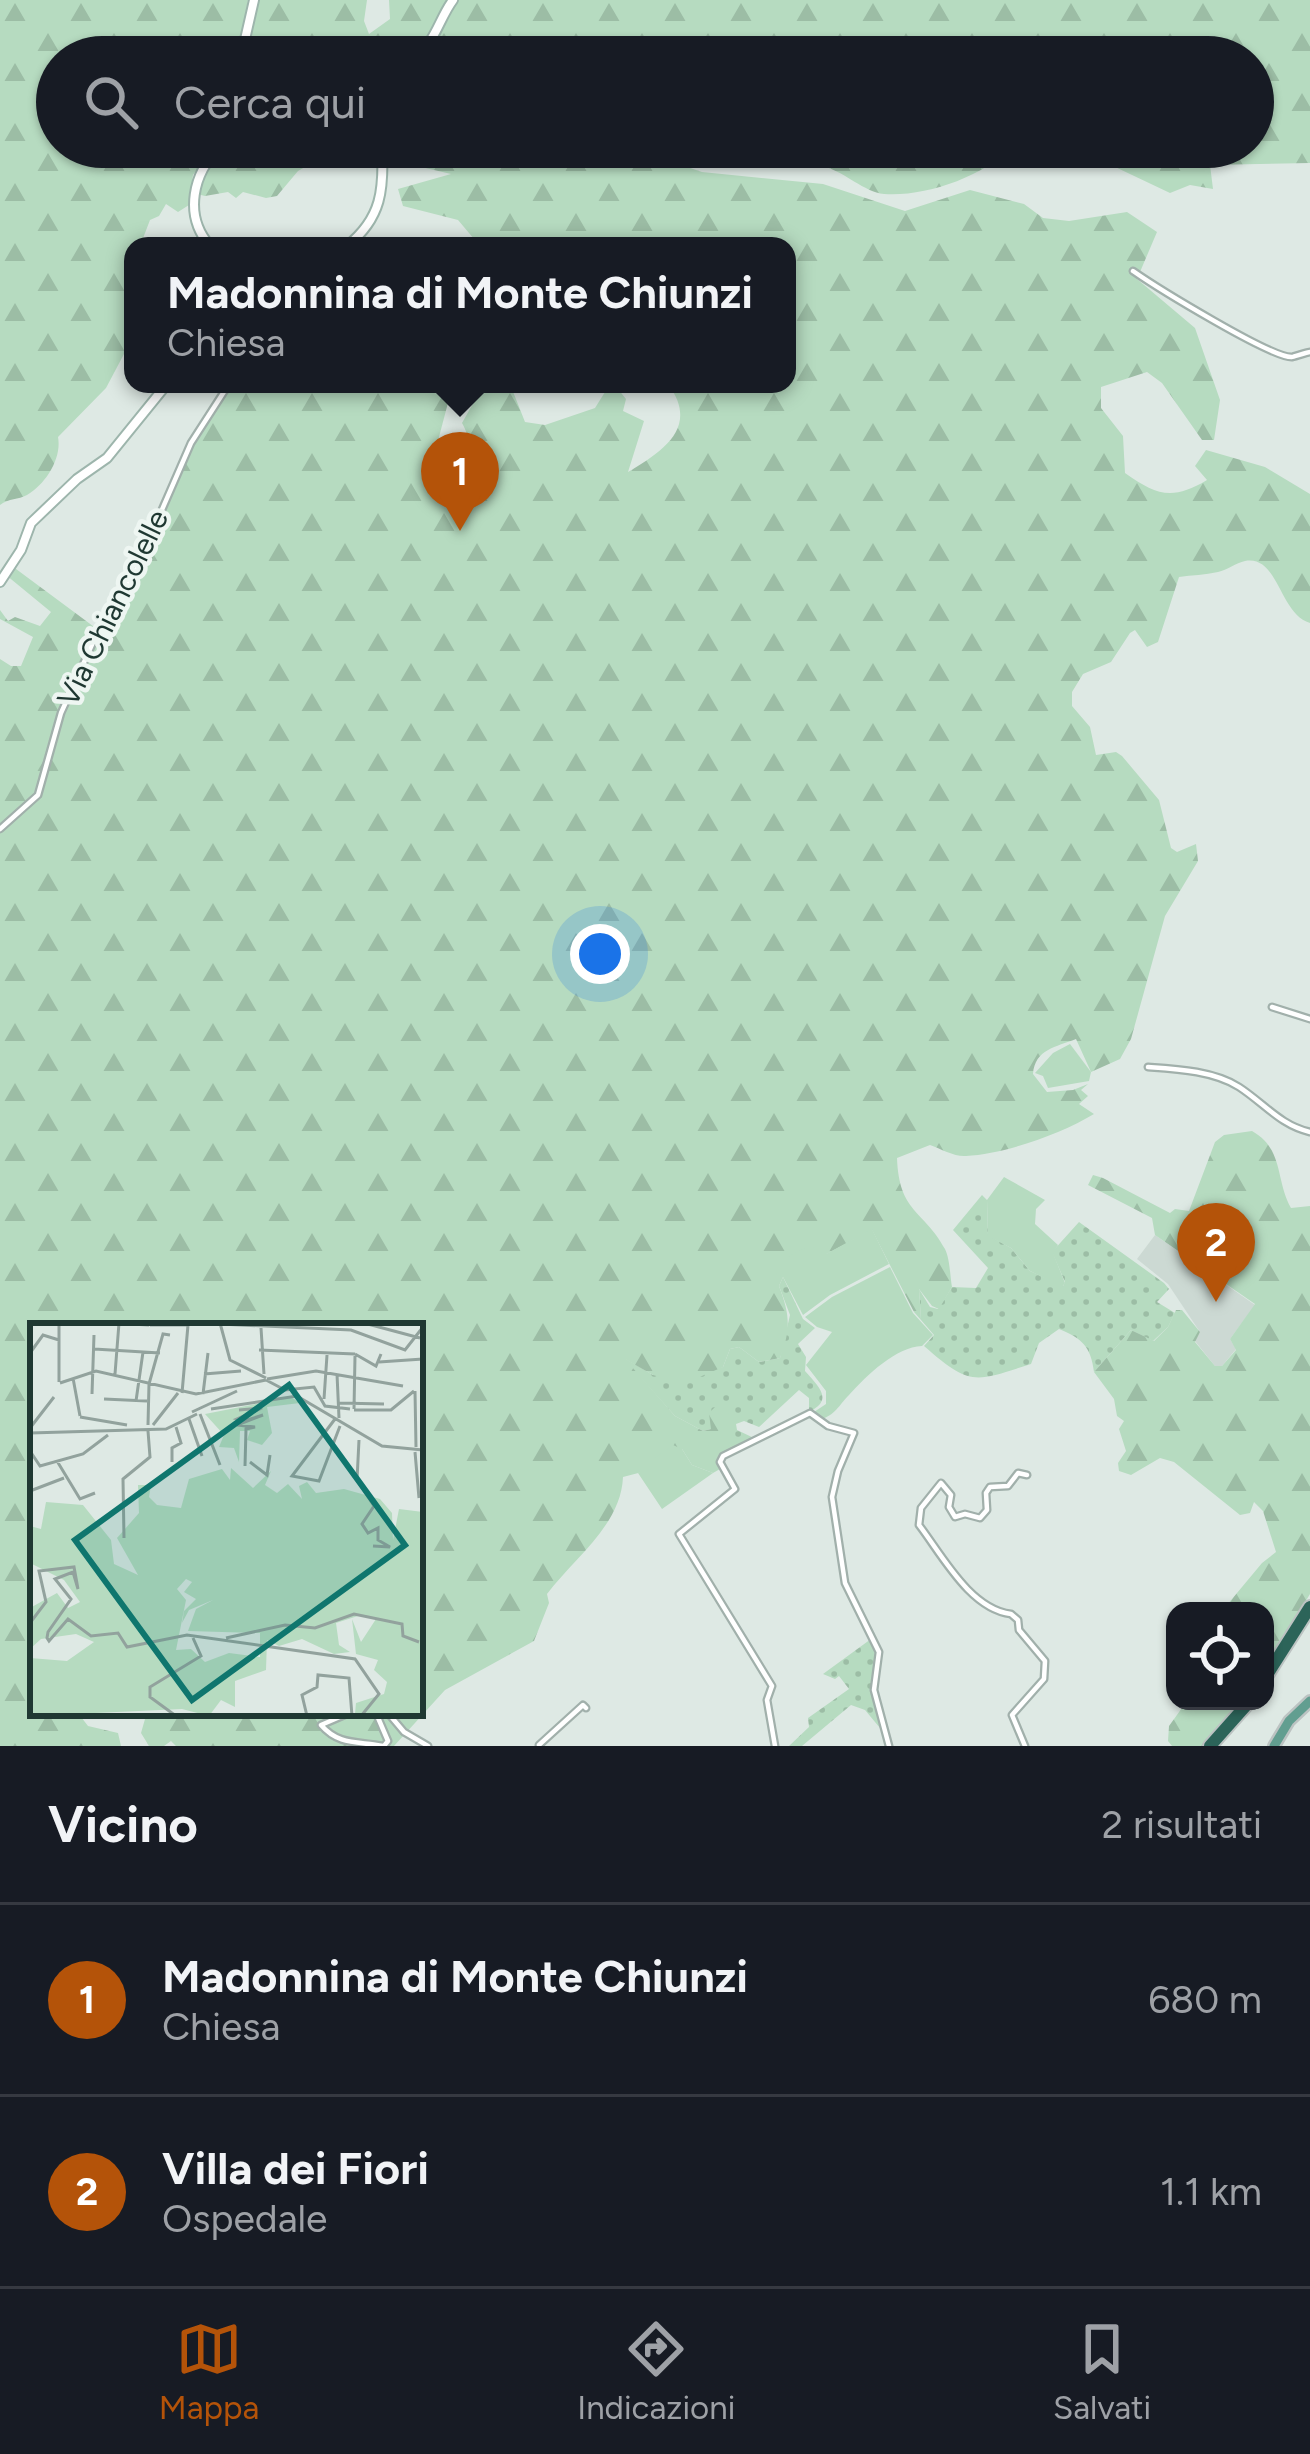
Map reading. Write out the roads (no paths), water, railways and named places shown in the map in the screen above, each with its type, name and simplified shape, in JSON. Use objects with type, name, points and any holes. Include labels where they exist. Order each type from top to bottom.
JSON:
[{"type":"highway","points":[[1274,1664],[1310,1607]]},
{"type":"highway","points":[[1274,1676],[1310,1620]]},
{"type":"highway","points":[[1210,1746],[1245,1710]]},
{"type":"highway","points":[[1220,1746],[1247,1710]]},
{"type":"main road","points":[[246,36],[254,0]]},
{"type":"main road","points":[[434,36],[438,21],[454,0]]},
{"type":"main road","points":[[202,168],[195,186],[199,223],[206,237]]},
{"type":"main road","points":[[355,237],[376,214],[383,168]]},
{"type":"main road","points":[[0,582],[21,550],[31,523],[107,458],[160,393]]},
{"type":"main road","points":[[1274,1746],[1289,1720],[1310,1702]]},
{"type":"street","points":[[1133,271],[1193,311],[1226,324],[1270,351],[1289,357],[1310,352]]},
{"type":"street","name":"Via Chiancolelle","points":[[0,829],[38,795],[61,713],[104,617],[134,574],[191,443],[223,393]]},
{"type":"street","points":[[1272,1006],[1310,1019]]},
{"type":"street","points":[[1148,1067],[1222,1079],[1238,1086],[1289,1127],[1310,1132]]},
{"type":"street","points":[[775,1746],[766,1700],[772,1686],[679,1534],[735,1489],[720,1462],[723,1456],[809,1413],[828,1426],[854,1433],[832,1497],[844,1583],[879,1652],[874,1690],[889,1746]]},
{"type":"street","points":[[1025,1746],[1012,1715],[1044,1679],[1045,1661],[1019,1630],[1018,1620],[976,1597],[919,1525],[921,1508],[941,1484],[951,1495],[949,1507],[956,1517],[980,1518],[987,1510],[986,1493],[991,1487],[1004,1487],[1018,1473],[1027,1475]]},
{"type":"street","points":[[537,1746],[583,1705],[586,1708]]},
{"type":"street","points":[[342,1716],[321,1725],[352,1745],[383,1746],[388,1741],[378,1716]]},
{"type":"street","points":[[391,1716],[404,1732],[428,1746]]},
{"type":"place","name":"Madonnina di Monte Chiunzi","points":[[460,531]]},
{"type":"place","name":"Villa dei Fiori","points":[[1216,1302]]}]
